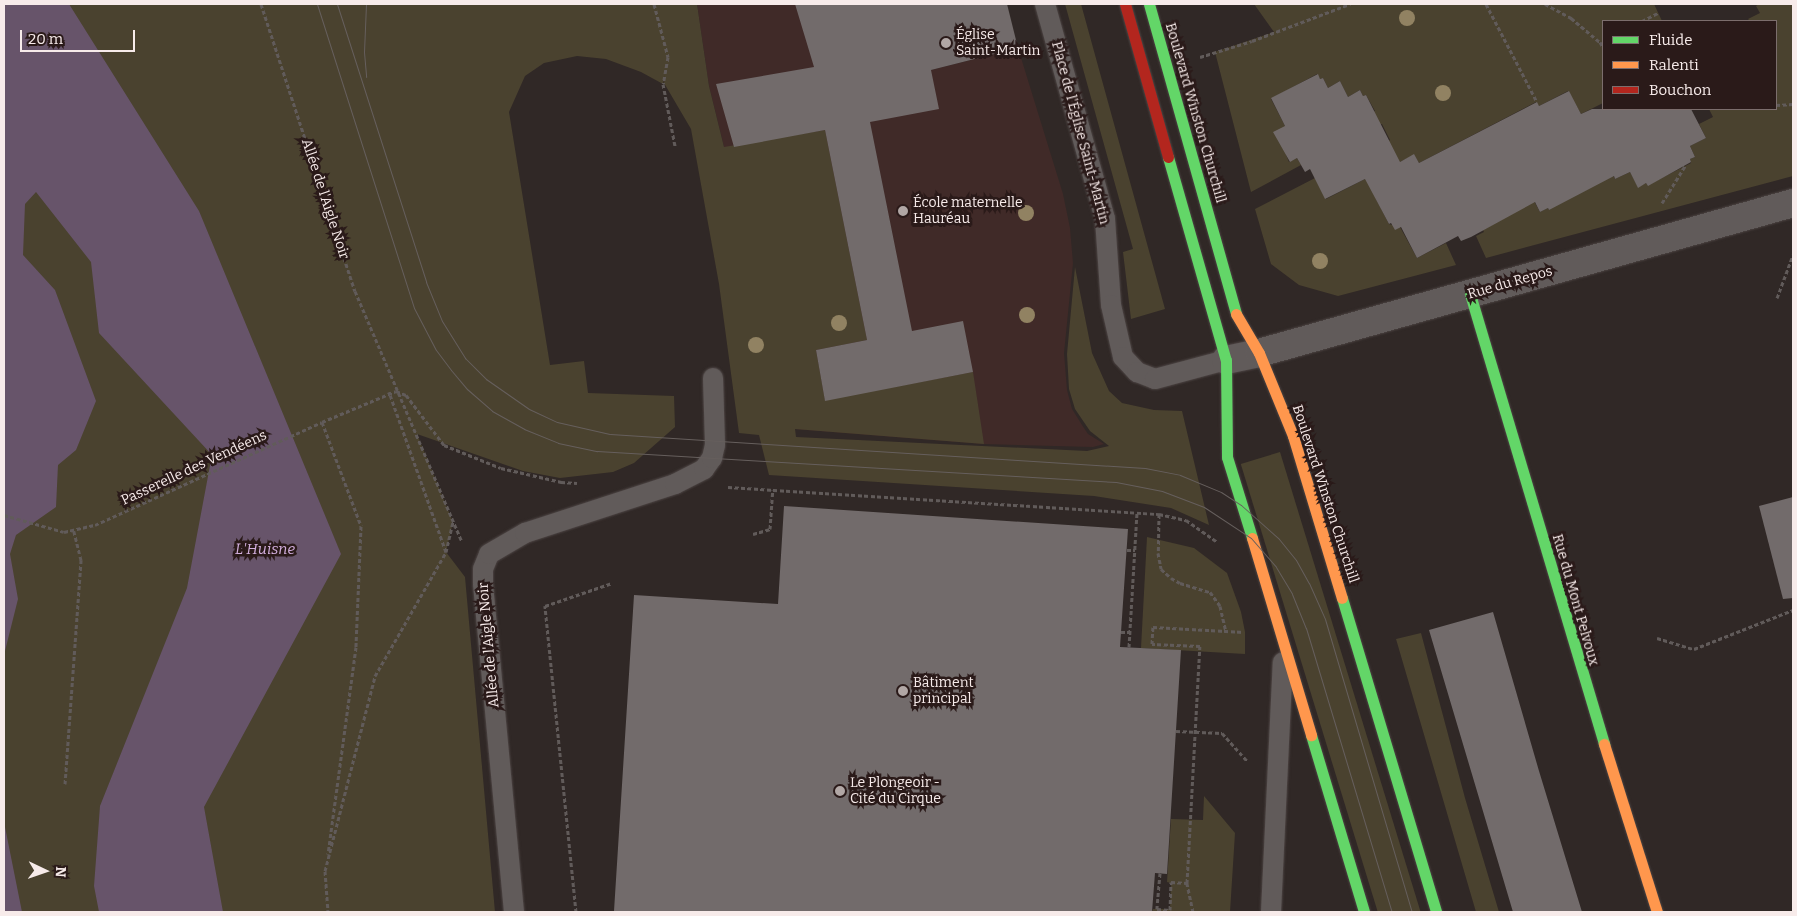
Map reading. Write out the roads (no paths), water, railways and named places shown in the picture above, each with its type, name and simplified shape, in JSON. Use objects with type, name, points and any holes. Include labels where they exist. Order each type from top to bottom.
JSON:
[{"type":"street","points":[[1125,4],[1226,360],[1227,457],[1364,912]]},
{"type":"street","name":"Boulevard Winston Churchill","points":[[1148,4],[1234,311],[1260,353],[1293,436],[1436,912]]},
{"type":"street","name":"Rue du Repos","points":[[1226,360],[1260,353],[1793,203]]},
{"type":"street","name":"Rue du Mont Pelvoux","points":[[1470,294],[1579,664],[1657,912]]},
{"type":"lane","name":"Place de l'Église Saint-Martin","points":[[1045,4],[1104,219],[1112,305],[1123,357],[1137,372],[1155,379],[1226,360]]},
{"type":"lane","name":"Allée de l'Aigle Noir","points":[[514,912],[483,583],[484,568],[489,554],[525,533],[675,484],[704,469],[712,458],[715,441],[713,378]]},
{"type":"lane","points":[[1271,912],[1284,648]]},
{"type":"water","name":"L'Huisne","points":[[4,4],[69,4],[199,211],[341,554],[204,807],[223,912],[99,912],[94,886],[100,806],[187,588],[212,455],[99,333],[91,262],[36,192],[25,204],[23,255],[55,290],[96,401],[76,450],[58,465],[56,507],[16,535],[10,554],[18,599],[4,655]]},
{"type":"water","points":[[4,822],[22,912],[4,912]]},
{"type":"tram line","points":[[317,4],[414,308],[436,350],[451,370],[467,389],[492,411],[524,429],[558,443],[597,451],[1116,482],[1162,491],[1204,507],[1251,538],[1276,567],[1292,594],[1306,628],[1392,912]]},
{"type":"tram line","points":[[337,4],[426,282],[442,321],[465,358],[486,379],[529,409],[557,422],[610,434],[1145,468],[1180,475],[1221,492],[1241,505],[1279,539],[1296,560],[1309,583],[1325,619],[1412,912]]},
{"type":"tram line","points":[[366,4],[364,52],[366,77]]},
{"type":"place","name":"Église Saint-Martin","points":[[946,43]]},
{"type":"place","name":"École maternelle Hauréau","points":[[903,211]]},
{"type":"place","name":"Bâtiment principal","points":[[903,691]]},
{"type":"place","name":"Le Plongeoir - Cité du Cirque","points":[[840,791]]}]
